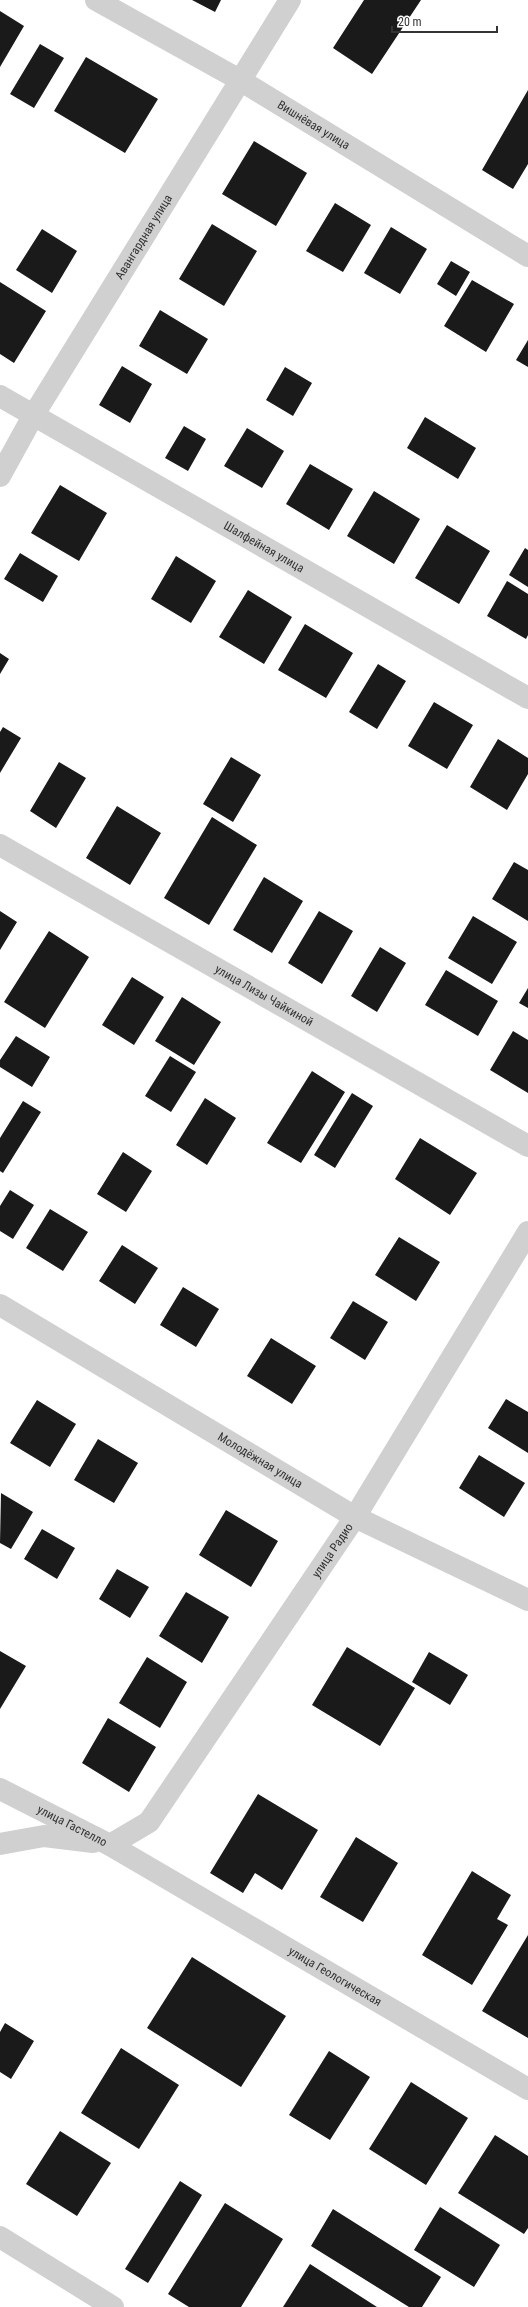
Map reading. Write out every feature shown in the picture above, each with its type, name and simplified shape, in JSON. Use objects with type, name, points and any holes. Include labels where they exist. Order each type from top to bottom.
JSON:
[{"type":"street","name":"Вишнёвая улица","points":[[96,0],[240,80],[528,256]]},
{"type":"street","name":"Авангардная улица","points":[[0,476],[33,416],[290,0]]},
{"type":"street","name":"Шалфейная улица","points":[[0,396],[528,698]]},
{"type":"street","name":"улица Лизы Чайкиной","points":[[0,845],[528,1146]]},
{"type":"street","name":"улица Радио","points":[[110,1845],[149,1822],[355,1517],[528,1232]]},
{"type":"street","name":"Молодёжная улица","points":[[0,1305],[355,1517],[528,1600]]},
{"type":"street","name":"улица Гастелло","points":[[0,1789],[110,1845],[143,1864]]},
{"type":"street","points":[[0,1844],[44,1836],[110,1845]]},
{"type":"street","name":"улица Геологическая","points":[[143,1864],[528,2089]]},
{"type":"street","points":[[0,2237],[113,2307]]},
{"type":"building","points":[[192,0],[221,0],[215,12]]},
{"type":"building","points":[[364,0],[421,0],[372,74],[333,48]]},
{"type":"building","points":[[0,11],[24,26],[0,67]]},
{"type":"building","points":[[40,44],[64,58],[34,108],[10,94]]},
{"type":"building","points":[[86,57],[158,99],[125,153],[54,111]]},
{"type":"building","points":[[528,90],[528,164],[513,189],[482,170]]},
{"type":"building","points":[[254,141],[307,173],[276,226],[222,194]]},
{"type":"building","points":[[335,203],[371,225],[343,272],[306,251]]},
{"type":"building","points":[[212,224],[257,251],[224,306],[179,279]]},
{"type":"building","points":[[391,227],[427,249],[400,294],[364,273]]},
{"type":"building","points":[[42,229],[77,251],[52,293],[16,270]]},
{"type":"building","points":[[451,261],[470,272],[456,296],[437,284]]},
{"type":"building","points":[[472,280],[514,304],[486,352],[444,326]]},
{"type":"building","points":[[0,282],[46,311],[14,363],[0,354]]},
{"type":"building","points":[[160,310],[208,339],[187,374],[139,346]]},
{"type":"building","points":[[528,340],[528,367],[516,360]]},
{"type":"building","points":[[122,366],[152,384],[130,423],[99,405]]},
{"type":"building","points":[[285,367],[312,383],[293,416],[266,400]]},
{"type":"building","points":[[425,417],[476,448],[458,479],[407,448]]},
{"type":"building","points":[[184,426],[206,439],[188,471],[165,458]]},
{"type":"building","points":[[247,428],[284,451],[262,488],[224,466]]},
{"type":"building","points":[[310,464],[353,489],[329,530],[286,504]]},
{"type":"building","points":[[60,485],[107,513],[79,561],[31,533]]},
{"type":"building","points":[[374,491],[420,519],[394,564],[347,536]]},
{"type":"building","points":[[447,525],[490,551],[459,604],[415,578]]},
{"type":"building","points":[[525,548],[528,550],[528,587],[509,575]]},
{"type":"building","points":[[20,553],[58,576],[43,602],[4,579]]},
{"type":"building","points":[[176,556],[216,581],[191,623],[151,599]]},
{"type":"building","points":[[507,581],[528,594],[528,635],[526,639],[487,616]]},
{"type":"building","points":[[248,590],[292,617],[264,664],[219,637]]},
{"type":"building","points":[[305,624],[353,653],[326,698],[278,670]]},
{"type":"building","points":[[0,653],[9,659],[0,674]]},
{"type":"building","points":[[378,664],[406,681],[377,729],[349,712]]},
{"type":"building","points":[[434,702],[473,725],[447,769],[408,746]]},
{"type":"building","points":[[3,727],[21,738],[0,773],[0,732]]},
{"type":"building","points":[[498,739],[528,758],[528,774],[507,810],[470,787]]},
{"type":"building","points":[[231,757],[261,775],[233,822],[203,804]]},
{"type":"building","points":[[59,762],[86,778],[56,828],[30,811]]},
{"type":"building","points":[[117,806],[161,833],[130,885],[86,858]]},
{"type":"building","points":[[212,817],[257,845],[209,925],[164,898]]},
{"type":"building","points":[[514,862],[528,870],[528,921],[492,899]]},
{"type":"building","points":[[264,877],[303,901],[272,953],[233,930]]},
{"type":"building","points":[[0,911],[17,922],[0,950]]},
{"type":"building","points":[[319,911],[353,931],[322,984],[288,963]]},
{"type":"building","points":[[473,916],[517,942],[492,984],[448,958]]},
{"type":"building","points":[[49,931],[89,957],[45,1028],[4,1002]]},
{"type":"building","points":[[380,947],[406,963],[377,1012],[351,996]]},
{"type":"building","points":[[446,970],[498,1001],[478,1036],[425,1005]]},
{"type":"building","points":[[132,977],[164,997],[134,1045],[102,1025]]},
{"type":"building","points":[[528,988],[528,1008],[519,1003]]},
{"type":"building","points":[[182,997],[221,1022],[194,1065],[155,1041]]},
{"type":"building","points":[[513,1031],[528,1040],[528,1093],[490,1070]]},
{"type":"building","points":[[16,1036],[50,1057],[32,1087],[0,1067],[0,1060]]},
{"type":"building","points":[[170,1056],[196,1072],[171,1112],[145,1096]]},
{"type":"building","points":[[312,1071],[345,1092],[301,1163],[267,1143]]},
{"type":"building","points":[[352,1093],[373,1106],[335,1168],[314,1155]]},
{"type":"building","points":[[205,1098],[236,1118],[207,1165],[176,1145]]},
{"type":"building","points":[[23,1101],[41,1112],[3,1173],[0,1171],[0,1138]]},
{"type":"building","points":[[420,1138],[477,1173],[450,1215],[395,1179]]},
{"type":"building","points":[[123,1152],[152,1171],[126,1212],[97,1194]]},
{"type":"building","points":[[10,1190],[34,1205],[13,1239],[0,1231],[0,1206]]},
{"type":"building","points":[[50,1209],[88,1232],[63,1271],[26,1248]]},
{"type":"building","points":[[399,1237],[440,1262],[416,1301],[375,1275]]},
{"type":"building","points":[[122,1245],[158,1268],[135,1304],[99,1281]]},
{"type":"building","points":[[183,1287],[219,1309],[196,1347],[160,1325]]},
{"type":"building","points":[[353,1301],[388,1322],[365,1360],[330,1338]]},
{"type":"building","points":[[271,1338],[316,1366],[292,1404],[247,1376]]},
{"type":"building","points":[[506,1399],[528,1412],[528,1453],[488,1428]]},
{"type":"building","points":[[37,1400],[76,1424],[50,1467],[10,1443]]},
{"type":"building","points":[[98,1439],[138,1463],[114,1503],[74,1480]]},
{"type":"building","points":[[479,1455],[525,1483],[504,1517],[459,1488]]},
{"type":"building","points":[[1,1493],[33,1512],[11,1549],[0,1543]]},
{"type":"building","points":[[226,1510],[278,1541],[251,1587],[199,1555]]},
{"type":"building","points":[[42,1529],[75,1548],[57,1579],[24,1559]]},
{"type":"building","points":[[117,1569],[149,1587],[130,1618],[99,1599]]},
{"type":"building","points":[[186,1592],[229,1617],[202,1663],[159,1636]]},
{"type":"building","points":[[347,1647],[415,1688],[380,1746],[312,1705]]},
{"type":"building","points":[[0,1651],[26,1666],[0,1709]]},
{"type":"building","points":[[429,1652],[468,1675],[450,1705],[412,1682]]},
{"type":"building","points":[[147,1657],[187,1682],[160,1728],[119,1703]]},
{"type":"building","points":[[108,1718],[156,1747],[129,1792],[82,1763]]},
{"type":"building","points":[[258,1794],[318,1830],[282,1890],[255,1873],[243,1893],[210,1873]]},
{"type":"building","points":[[356,1837],[398,1863],[363,1922],[320,1897]]},
{"type":"building","points":[[472,1871],[511,1895],[497,1919],[508,1925],[472,1985],[422,1955]]},
{"type":"building","points":[[528,1935],[528,2038],[482,2011]]},
{"type":"building","points":[[192,1957],[286,2016],[241,2087],[147,2028]]},
{"type":"building","points":[[5,2023],[34,2041],[11,2079],[0,2072],[0,2032]]},
{"type":"building","points":[[121,2048],[179,2085],[139,2149],[81,2113]]},
{"type":"building","points":[[329,2051],[370,2077],[330,2140],[289,2115]]},
{"type":"building","points":[[411,2082],[468,2118],[426,2185],[369,2149]]},
{"type":"building","points":[[60,2131],[111,2163],[77,2216],[26,2184]]},
{"type":"building","points":[[495,2135],[528,2156],[528,2228],[524,2234],[458,2193]]},
{"type":"building","points":[[180,2181],[202,2195],[148,2283],[125,2269]]},
{"type":"building","points":[[225,2203],[283,2239],[241,2307],[189,2307],[168,2294]]},
{"type":"building","points":[[440,2207],[500,2245],[474,2287],[414,2250]]},
{"type":"building","points":[[333,2209],[441,2277],[422,2307],[409,2307],[311,2246]]},
{"type":"building","points":[[310,2264],[377,2307],[283,2307]]}]
